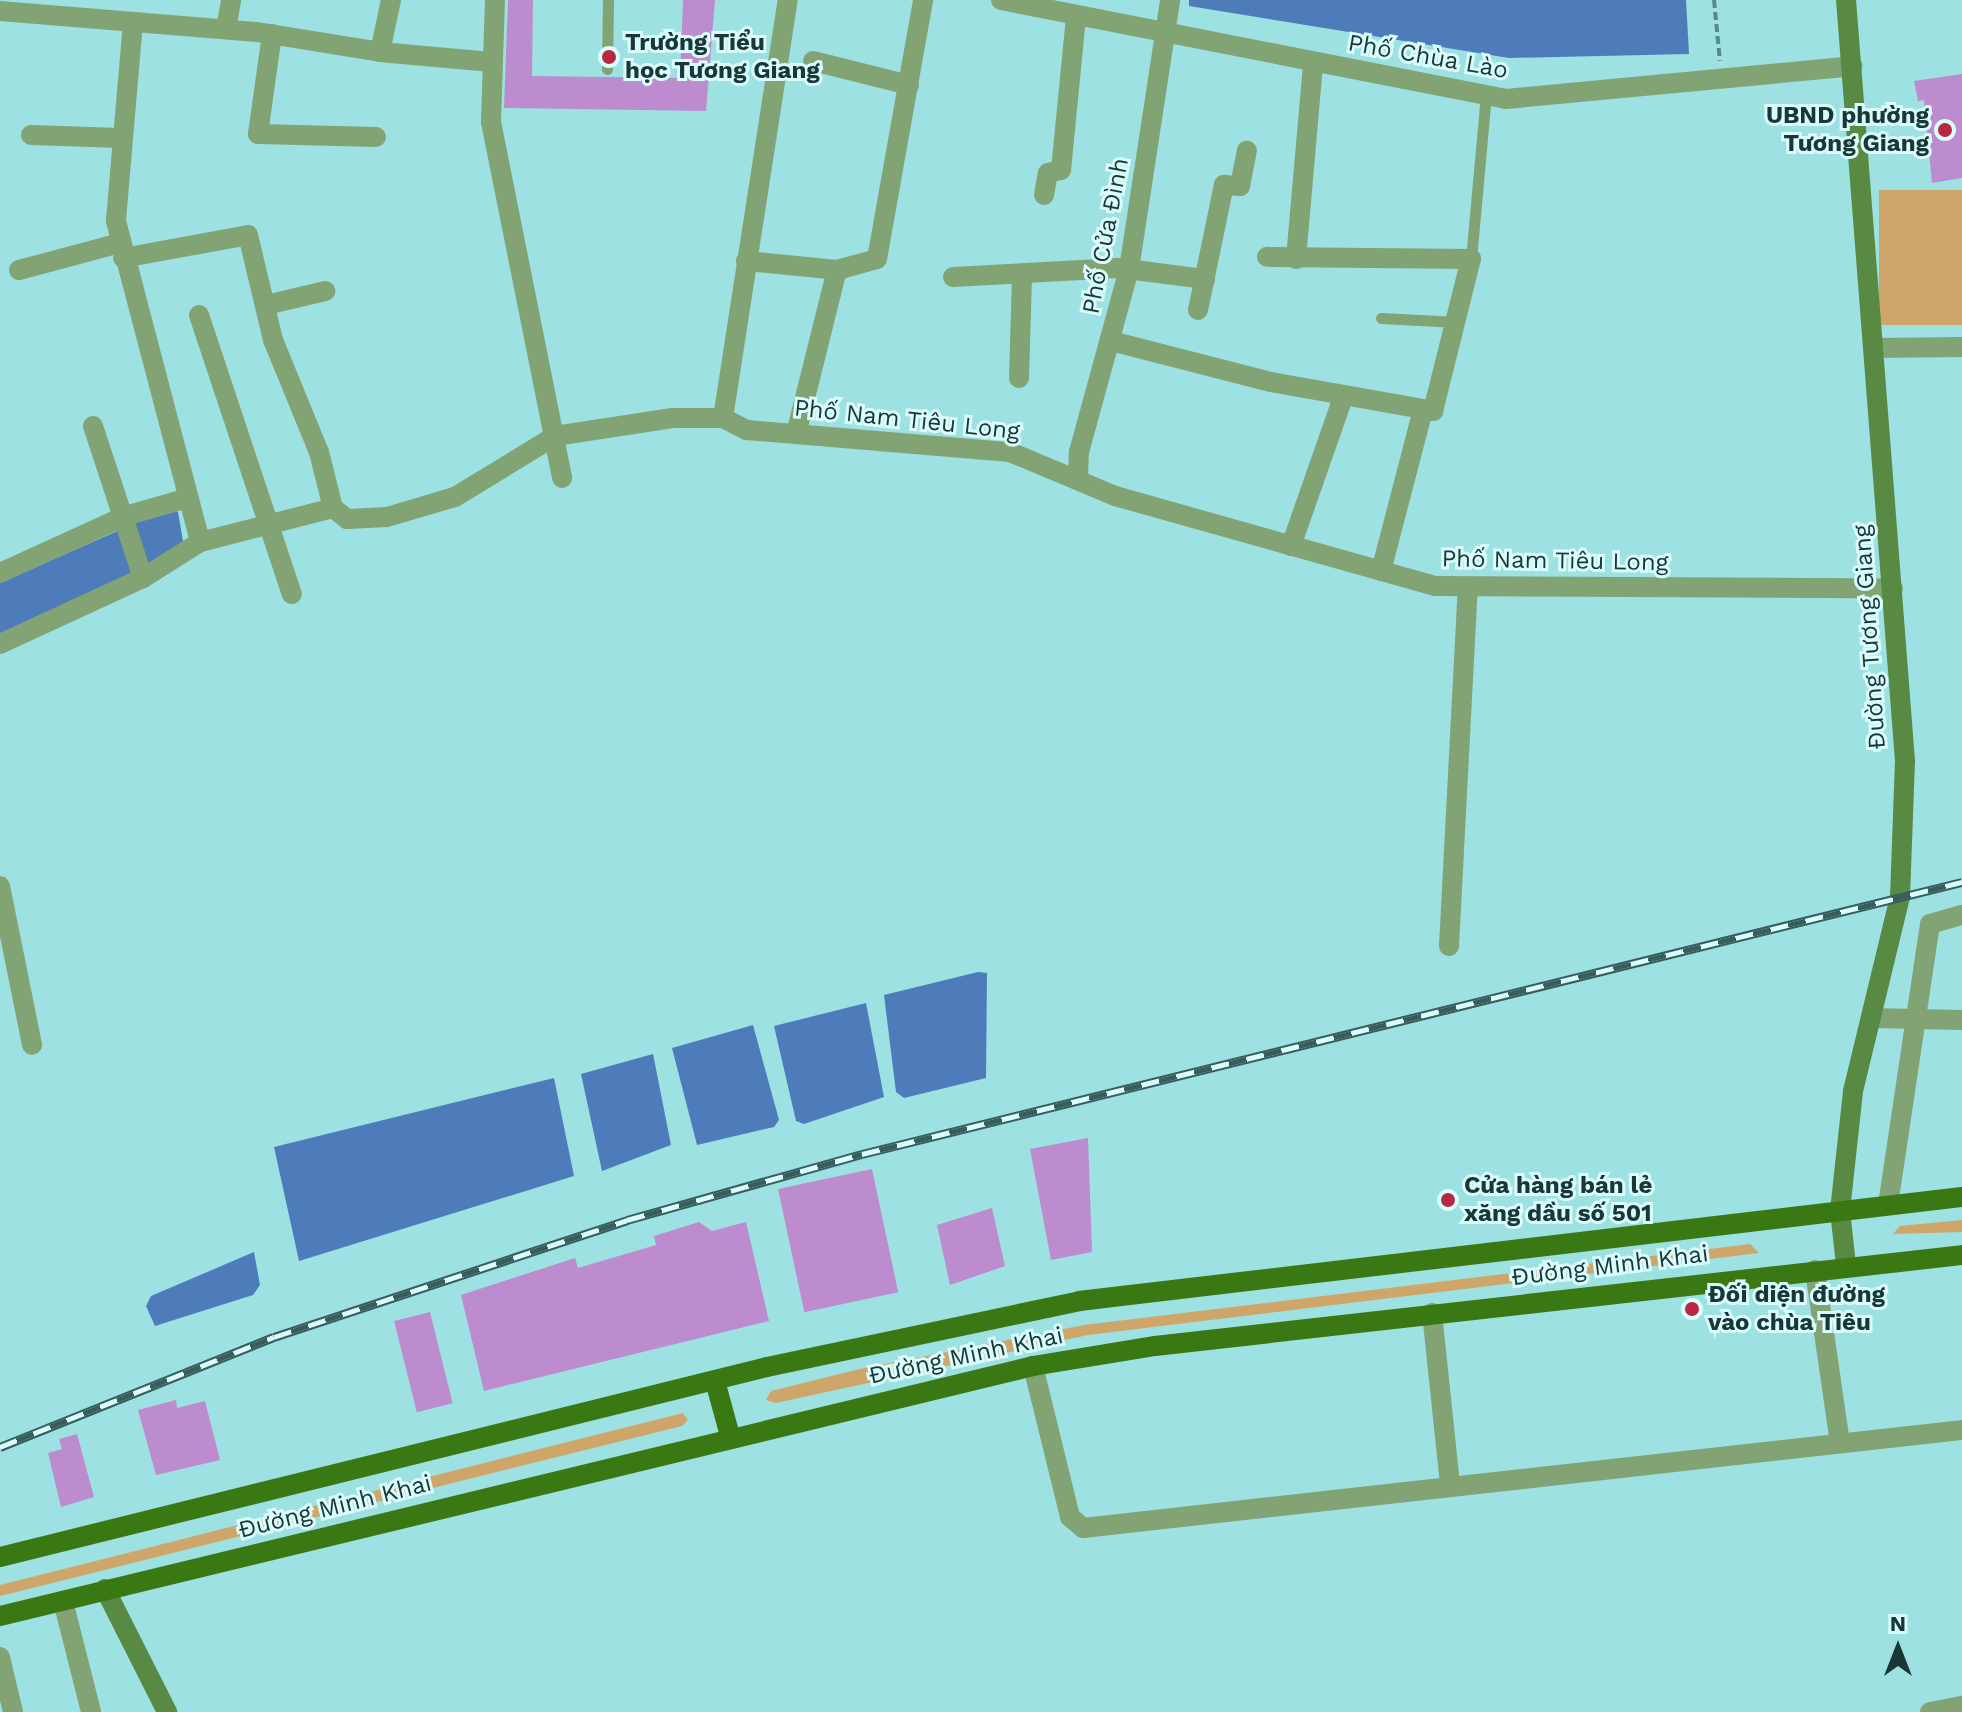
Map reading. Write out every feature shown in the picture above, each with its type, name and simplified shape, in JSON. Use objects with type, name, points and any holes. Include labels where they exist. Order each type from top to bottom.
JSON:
[{"type":"main road","name":"Đường Tương Giang","points":[[1846,0],[1905,761],[1900,897],[1853,1091],[1840,1211],[1846,1265]]},
{"type":"main road","name":"Đường Minh Khai","points":[[0,1557],[973,1320],[1169,1286],[1962,1197]]},
{"type":"main road","name":"Đường Minh Khai","points":[[0,1616],[730,1436],[1033,1366],[1432,1313],[1846,1265],[1962,1255]]},
{"type":"main road","points":[[715,1381],[730,1436]]},
{"type":"main road","points":[[105,1589],[167,1712]]},
{"type":"street","points":[[126,0],[129,21],[121,138],[122,250],[200,542]]},
{"type":"street","points":[[226,29],[231,0]]},
{"type":"street","points":[[380,52],[391,0]]},
{"type":"street","points":[[495,0],[491,122],[562,478]]},
{"type":"street","points":[[723,418],[788,0]]},
{"type":"street","points":[[746,261],[837,270],[877,259],[923,0]]},
{"type":"street","name":"Phố Chùa Lào","points":[[1001,0],[1168,36],[1506,99],[1852,66]]},
{"type":"street","name":"Phố Cửa Đình","points":[[1078,478],[1079,452],[1129,269],[1168,36],[1170,0]]},
{"type":"street","points":[[0,11],[226,29],[380,52],[492,62]]},
{"type":"street","points":[[1044,195],[1048,173],[1061,170],[1076,16]]},
{"type":"street","points":[[272,34],[258,134],[376,137]]},
{"type":"street","points":[[813,61],[909,85]]},
{"type":"street","points":[[1296,259],[1313,64]]},
{"type":"street","points":[[31,135],[121,138]]},
{"type":"street","points":[[1198,310],[1224,185],[1240,186],[1247,151]]},
{"type":"street","points":[[0,644],[200,542],[333,508],[266,305],[248,235],[122,250],[19,270]]},
{"type":"street","points":[[1111,341],[1344,395],[1433,411],[1471,259],[1267,257]]},
{"type":"street","points":[[953,277],[1129,269],[1205,279]]},
{"type":"street","points":[[796,434],[837,270]]},
{"type":"street","points":[[1019,378],[1022,276]]},
{"type":"street","points":[[266,305],[325,291]]},
{"type":"street","points":[[199,315],[292,594]]},
{"type":"street","points":[[1874,348],[1962,347]]},
{"type":"street","points":[[1291,546],[1344,395]]},
{"type":"street","points":[[1381,571],[1423,410]]},
{"type":"street","name":"Phố Nam Tiêu Long","points":[[333,508],[347,519],[387,517],[455,497],[555,436],[629,421],[723,418],[747,430],[1010,452],[1115,496],[1435,586],[1893,588]]},
{"type":"street","points":[[93,426],[142,574]]},
{"type":"street","points":[[0,573],[125,516],[188,498]]},
{"type":"street","points":[[1449,946],[1468,587]]},
{"type":"street","points":[[0,886],[32,1045]]},
{"type":"street","points":[[1888,1205],[1930,924],[1962,915]]},
{"type":"street","points":[[1872,1018],[1915,1024],[1962,1020]]},
{"type":"street","points":[[1815,1270],[1840,1443]]},
{"type":"street","points":[[1432,1313],[1450,1484]]},
{"type":"street","points":[[1033,1366],[1070,1517],[1083,1528],[1450,1484],[1962,1430]]},
{"type":"street","points":[[63,1601],[91,1712]]},
{"type":"street","points":[[0,1657],[13,1712]]},
{"type":"street","points":[[1930,1712],[1962,1706]]},
{"type":"lane","points":[[607,69],[608,0]]},
{"type":"lane","points":[[1471,259],[1486,95]]},
{"type":"lane","points":[[1381,318],[1457,322]]},
{"type":"path","points":[[1714,0],[1721,78]]},
{"type":"shaded area","points":[[1879,190],[1962,190],[1962,325],[1879,325]]},
{"type":"shaded area","points":[[1962,1220],[1962,1232],[1893,1234],[1900,1226]]},
{"type":"shaded area","points":[[1750,1244],[1759,1253],[1088,1335],[776,1403],[766,1400],[771,1391],[860,1369],[1084,1325]]},
{"type":"shaded area","points":[[683,1413],[688,1420],[682,1426],[0,1596],[0,1585]]},
{"type":"water","points":[[1189,0],[1686,0],[1689,54],[1509,58],[1189,6]]},
{"type":"water","points":[[167,509],[178,512],[184,547],[0,637],[0,583]]},
{"type":"water","points":[[978,972],[987,973],[986,1078],[904,1098],[896,1092],[884,995]]},
{"type":"water","points":[[866,1003],[884,1097],[804,1124],[796,1121],[774,1026]]},
{"type":"water","points":[[753,1025],[779,1120],[774,1127],[697,1145],[672,1048]]},
{"type":"water","points":[[653,1054],[671,1145],[602,1171],[581,1074]]},
{"type":"water","points":[[554,1078],[574,1176],[299,1261],[274,1147]]},
{"type":"water","points":[[254,1252],[260,1285],[253,1295],[155,1326],[146,1306],[151,1296]]},
{"type":"building","points":[[508,0],[533,0],[532,76],[680,78],[683,0],[715,0],[706,111],[504,108]]},
{"type":"building","name":"UBND phường Tương Giang","points":[[1962,74],[1962,178],[1932,183],[1924,100],[1918,101],[1914,81]]},
{"type":"building","points":[[1088,1138],[1092,1252],[1051,1260],[1030,1149]]},
{"type":"building","points":[[872,1169],[898,1292],[804,1312],[778,1189]]},
{"type":"building","points":[[992,1208],[1005,1266],[950,1285],[937,1225]]},
{"type":"building","points":[[699,1222],[712,1231],[746,1222],[769,1321],[484,1391],[461,1295],[575,1258],[578,1268],[656,1245],[654,1236]]},
{"type":"building","points":[[430,1312],[453,1403],[417,1412],[394,1321]]},
{"type":"building","points":[[176,1400],[177,1408],[205,1401],[220,1460],[156,1475],[138,1410]]},
{"type":"building","points":[[77,1434],[94,1497],[61,1507],[48,1453],[62,1449],[59,1439]]},
{"type":"railway","points":[[0,1447],[274,1337],[627,1220],[862,1154],[1962,882]]},
{"type":"place","name":"Trường Tiểu học Tương Giang","points":[[609,57]]},
{"type":"place","name":"UBND phường Tương Giang","points":[[1945,130]]},
{"type":"place","name":"Cửa hàng bán lẻ xăng dầu số 501","points":[[1448,1200]]},
{"type":"place","name":"Đối diện đường vào chùa Tiêu","points":[[1692,1309]]}]
